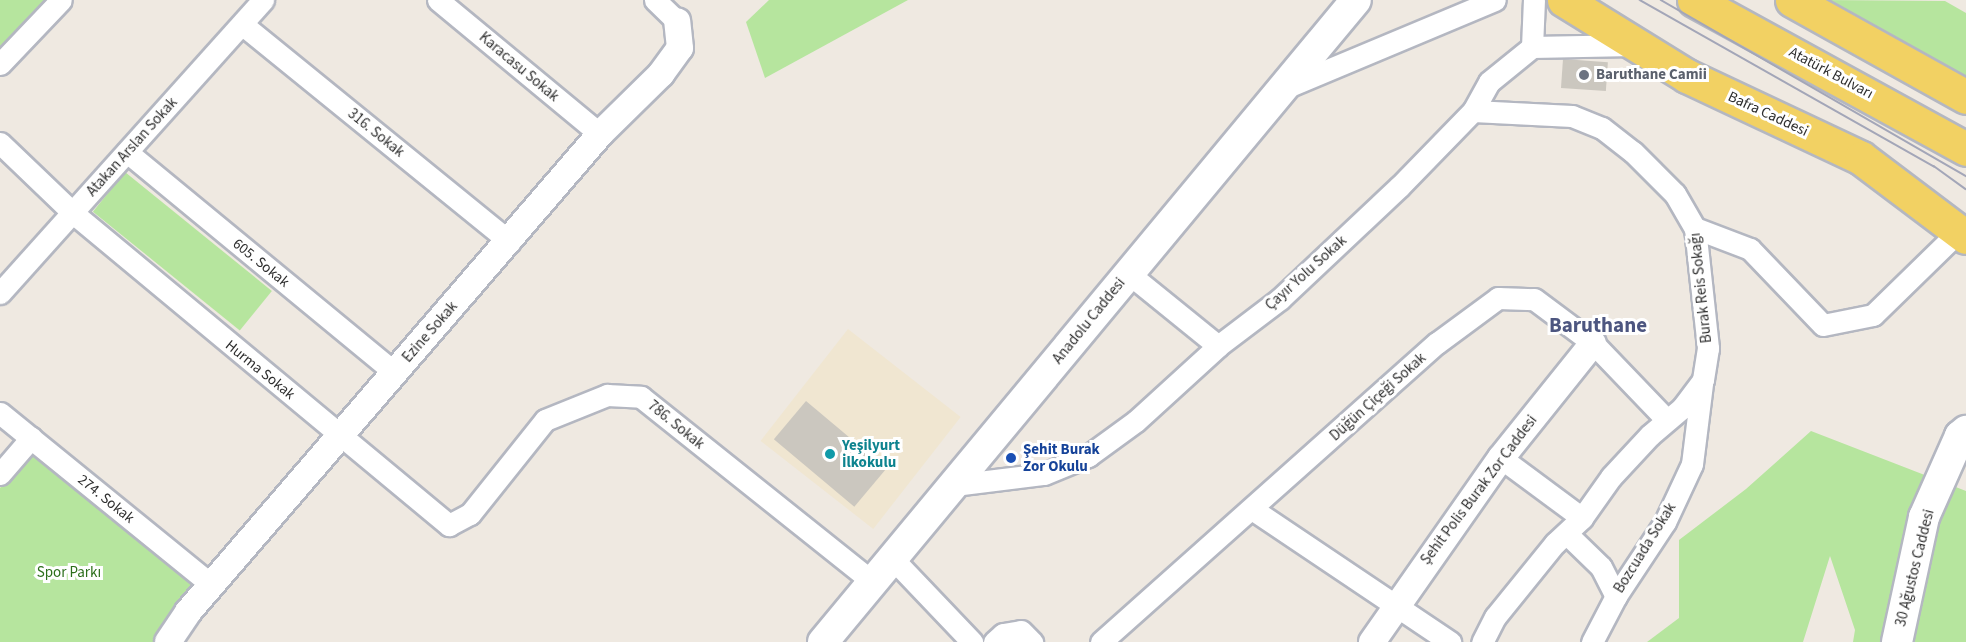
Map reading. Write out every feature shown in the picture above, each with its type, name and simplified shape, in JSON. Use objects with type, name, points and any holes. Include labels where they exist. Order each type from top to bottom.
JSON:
[{"type":"main road","name":"Anadolu Caddesi","points":[[823,642],[1356,0]]},
{"type":"main road","name":"Bafra Caddesi","points":[[1564,0],[1687,76],[1861,158],[1964,229]]},
{"type":"main road","name":"Bafra Caddesi","points":[[1601,0],[1697,57],[1867,146],[1964,229]]},
{"type":"main road","name":"Atatürk Bulvarı","points":[[1694,0],[1966,149]]},
{"type":"main road","points":[[1792,0],[1966,97]]},
{"type":"main road","name":"30 Ağustos Caddesi","points":[[1897,642],[1924,517],[1960,436],[1966,431]]},
{"type":"street","points":[[0,64],[61,0]]},
{"type":"street","name":"Atakan Arslan Sokak","points":[[0,293],[263,0]]},
{"type":"street","name":"Karacasu Sokak","points":[[438,0],[600,134]]},
{"type":"street","points":[[655,0],[677,21]]},
{"type":"street","points":[[1284,88],[1495,0]]},
{"type":"street","points":[[1534,0],[1532,47],[1634,45]]},
{"type":"street","name":"Ezine Sokak","points":[[168,642],[212,585],[340,434],[510,242],[600,134],[662,74],[680,48],[677,21]]},
{"type":"street","name":"316. Sokak","points":[[243,24],[510,242]]},
{"type":"street","name":"Çayır Yolu Sokak","points":[[954,485],[1044,474],[1088,456],[1136,421],[1218,346],[1280,299],[1399,187],[1473,111],[1489,82],[1532,47]]},
{"type":"street","name":"Burak Reis Sokağı","points":[[1473,111],[1572,117],[1602,128],[1633,152],[1675,194],[1695,228],[1708,348],[1703,380],[1682,408],[1666,419],[1611,477],[1582,518],[1555,543],[1495,617],[1482,642]]},
{"type":"street","name":"Hurma Sokak","points":[[0,143],[73,213],[449,525]]},
{"type":"street","name":"605. Sokak","points":[[127,152],[395,373]]},
{"type":"street","points":[[1695,228],[1750,249],[1823,325],[1873,315],[1964,229]]},
{"type":"street","points":[[1128,273],[1218,346]]},
{"type":"street","name":"Düğün Çiçeği Sokak","points":[[1101,642],[1437,344],[1498,298],[1534,299],[1593,343],[1666,419]]},
{"type":"street","name":"Şehit Polis Burak Zor Caddesi","points":[[1372,642],[1501,458],[1593,343]]},
{"type":"street","name":"Bozcuada Sokak","points":[[1592,642],[1616,596],[1665,522],[1692,464],[1703,380]]},
{"type":"street","name":"786. Sokak","points":[[449,525],[470,514],[545,420],[607,395],[641,397],[874,583]]},
{"type":"street","name":"274. Sokak","points":[[0,413],[212,585]]},
{"type":"street","points":[[0,474],[31,438]]},
{"type":"street","points":[[1501,458],[1582,518]]},
{"type":"street","points":[[1252,509],[1450,642]]},
{"type":"street","points":[[1567,534],[1601,567],[1616,596]]},
{"type":"street","points":[[893,559],[972,642]]},
{"type":"street","points":[[994,642],[1003,634],[1022,631],[1032,642]]},
{"type":"shaded area","points":[[848,329],[961,417],[873,529],[761,441]]},
{"type":"green space","points":[[0,0],[53,0],[0,55]]},
{"type":"green space","points":[[769,0],[908,0],[765,78],[746,22]]},
{"type":"green space","points":[[1824,0],[1945,1],[1966,13],[1966,78]]},
{"type":"green space","points":[[125,172],[272,291],[240,331],[93,212]]},
{"type":"green space","points":[[1811,431],[1966,491],[1966,642],[1853,642],[1855,630],[1830,556],[1803,642],[1647,642],[1679,618],[1679,540],[1746,489]]},
{"type":"green space","name":"Spor Parkı","points":[[30,453],[195,582],[153,642],[0,642],[0,488]]},
{"type":"building","name":"Baruthane Camii","points":[[1563,59],[1608,62],[1606,91],[1561,88]]},
{"type":"building","name":"Yeşilyurt İlkokulu","points":[[806,401],[886,468],[854,507],[774,439]]},
{"type":"tram line","points":[[1640,0],[1934,166],[1966,189]]},
{"type":"tram line","points":[[1661,0],[1966,176]]},
{"type":"place","name":"Baruthane Camii","points":[[1584,75]]},
{"type":"place","name":"Yeşilyurt İlkokulu","points":[[830,454]]},
{"type":"place","name":"Şehit Burak Zor Okulu","points":[[1011,458]]},
{"type":"district","name":"Baruthane","points":[[1598,325]]}]
